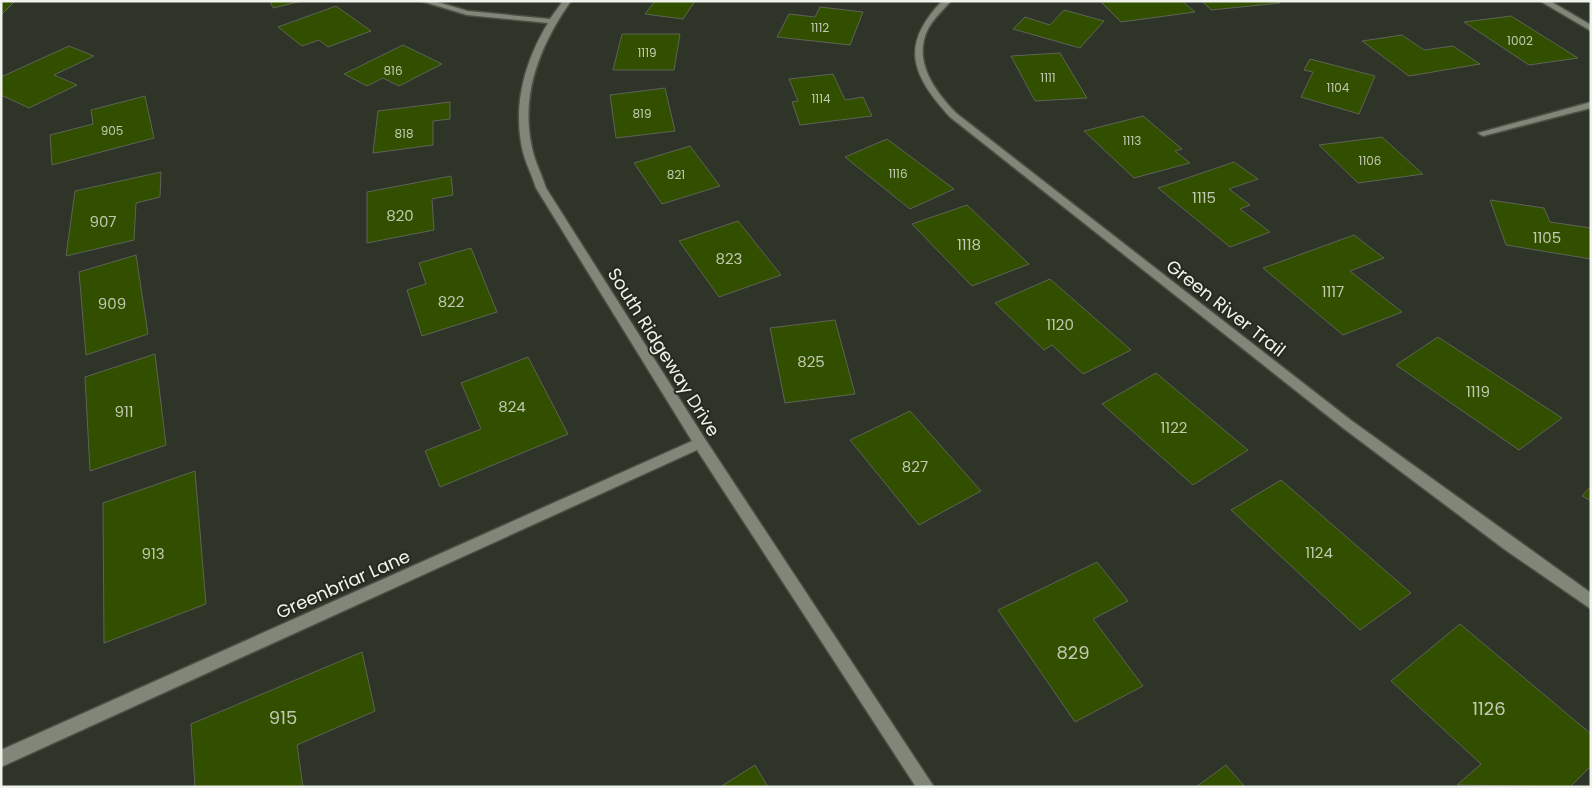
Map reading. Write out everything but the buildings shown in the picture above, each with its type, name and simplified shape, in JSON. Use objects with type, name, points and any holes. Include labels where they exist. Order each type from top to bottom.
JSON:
[{"type":"street","points":[[425,1],[467,13],[552,21]]},
{"type":"street","name":"South Ridgeway Drive","points":[[567,1],[552,21],[536,53],[527,83],[524,113],[527,148],[542,188],[700,443],[926,787]]},
{"type":"street","name":"Green River Trail","points":[[947,1],[931,15],[921,33],[918,51],[922,76],[934,96],[953,115],[1365,440],[1501,540],[1591,602]]},
{"type":"street","points":[[1544,1],[1591,28]]},
{"type":"street","points":[[1483,133],[1591,105]]},
{"type":"street","name":"Greenbriar Lane","points":[[1,759],[700,443]]}]
